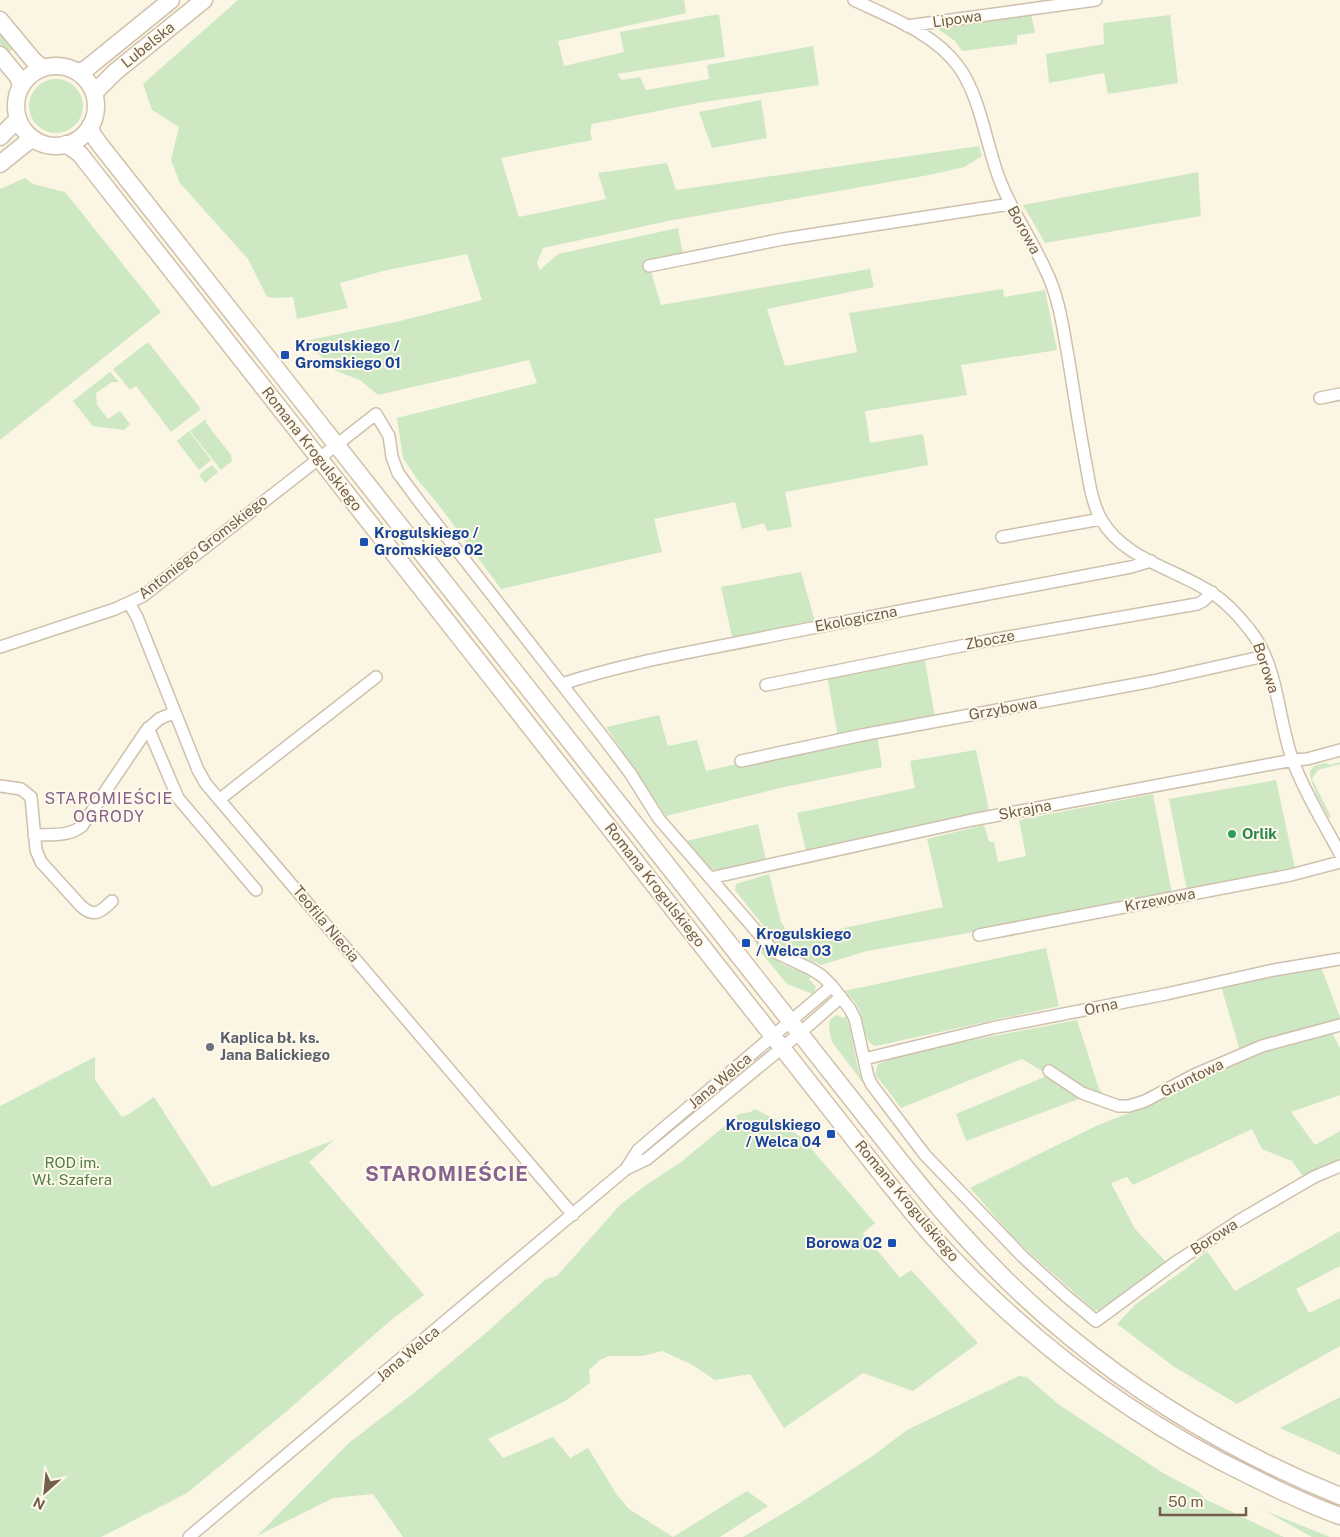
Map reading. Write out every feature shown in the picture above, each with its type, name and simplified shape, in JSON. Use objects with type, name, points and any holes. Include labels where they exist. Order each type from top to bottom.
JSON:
[{"type":"main road","name":"Lubelska","points":[[77,72],[86,68],[171,0]]},
{"type":"main road","name":"Lubelska","points":[[94,93],[115,72],[204,0]]},
{"type":"main road","points":[[0,20],[34,61],[43,68]]},
{"type":"main road","points":[[0,55],[18,77],[21,86]]},
{"type":"main road","points":[[57,66],[77,72],[88,83],[94,93],[96,109],[90,126],[81,136],[66,144],[56,146],[34,139],[23,129],[18,119],[16,100],[21,86],[31,74],[43,68],[57,66]]},
{"type":"main road","points":[[0,137],[18,119]]},
{"type":"main road","name":"Romana Krogulskiego","points":[[90,126],[93,135],[101,146],[337,443],[795,1028],[949,1220],[999,1273],[1070,1338],[1133,1384],[1177,1413],[1234,1446],[1340,1496]]},
{"type":"main road","points":[[0,164],[26,143],[34,139]]},
{"type":"main road","name":"Romana Krogulskiego","points":[[66,144],[80,154],[932,1236],[985,1290],[1054,1353],[1121,1402],[1167,1431],[1233,1468],[1286,1494],[1340,1516]]},
{"type":"street","name":"Borowa","points":[[854,0],[907,26],[939,47],[959,67],[972,93],[999,179],[1055,291],[1088,477],[1096,509],[1107,529],[1120,542],[1151,561],[1212,592],[1230,607],[1250,629],[1265,656],[1293,760],[1340,854]]},
{"type":"street","name":"Lipowa","points":[[907,26],[1096,0]]},
{"type":"street","points":[[649,266],[783,239],[1010,204]]},
{"type":"street","points":[[1320,398],[1340,394]]},
{"type":"street","name":"Antoniego Gromskiego","points":[[0,647],[116,609],[143,596],[376,414],[389,436],[392,457],[398,473],[562,684]]},
{"type":"street","points":[[1002,537],[1101,519]]},
{"type":"street","name":"Ekologiczna","points":[[562,684],[588,675],[638,663],[905,609],[1131,567],[1151,561]]},
{"type":"street","name":"Zbocze","points":[[766,684],[991,640],[1197,604],[1212,592]]},
{"type":"street","name":"Teofila Niecia","points":[[129,603],[137,617],[198,770],[206,784],[573,1215]]},
{"type":"street","name":"Grzybowa","points":[[741,761],[833,740],[1153,681],[1265,656]]},
{"type":"street","points":[[220,800],[376,677]]},
{"type":"street","points":[[562,684],[630,773],[659,819],[771,948],[822,976],[841,997],[855,1019],[864,1059]]},
{"type":"street","points":[[34,835],[68,833],[76,831],[82,826],[148,728],[159,719],[175,712]]},
{"type":"street","points":[[148,728],[178,798],[256,890]]},
{"type":"street","name":"Skrajna","points":[[710,878],[972,820],[1293,760],[1307,759],[1340,750]]},
{"type":"street","points":[[0,786],[21,789],[31,797],[36,850],[41,862],[87,912],[98,912],[112,901]]},
{"type":"street","name":"Krzewowa","points":[[979,935],[1291,874],[1340,862]]},
{"type":"street","name":"Orna","points":[[864,1059],[992,1028],[1147,998],[1274,970],[1340,959]]},
{"type":"street","points":[[795,1028],[832,986]]},
{"type":"street","points":[[795,1028],[841,997]]},
{"type":"street","name":"Gruntowa","points":[[1049,1071],[1082,1093],[1118,1106],[1129,1106],[1145,1101],[1194,1075],[1262,1046],[1340,1025]]},
{"type":"street","name":"Jana Welca","points":[[189,1537],[626,1169],[647,1160],[778,1041],[795,1028]]},
{"type":"street","name":"Borowa","points":[[864,1059],[872,1085],[935,1166],[1023,1257],[1096,1321],[1177,1260],[1240,1220],[1314,1177],[1340,1166]]},
{"type":"green space","points":[[238,0],[684,0],[686,13],[558,41],[564,66],[624,52],[620,32],[719,14],[725,57],[617,74],[622,80],[640,77],[646,90],[709,79],[707,65],[813,46],[819,85],[698,103],[592,124],[590,131],[592,140],[501,158],[519,217],[606,199],[598,173],[667,163],[676,190],[979,146],[982,156],[964,167],[929,175],[668,221],[543,248],[537,263],[540,270],[558,254],[678,228],[683,254],[648,261],[661,305],[870,269],[874,287],[767,309],[785,366],[857,352],[849,313],[1003,289],[1004,297],[1045,290],[1057,350],[961,365],[967,395],[865,411],[870,443],[923,434],[928,465],[785,492],[792,527],[767,531],[764,523],[742,529],[735,502],[654,519],[662,552],[501,589],[403,458],[397,418],[537,383],[529,360],[378,395],[360,380],[336,371],[305,341],[400,321],[482,300],[467,254],[383,271],[340,283],[348,308],[297,319],[293,297],[267,297],[248,259],[180,183],[171,160],[179,127],[152,110],[143,84]]},
{"type":"green space","points":[[1031,13],[1035,33],[1017,35],[1017,44],[962,51],[955,41],[934,26]]},
{"type":"green space","points":[[1170,15],[1178,83],[1108,94],[1104,73],[1049,83],[1046,54],[1104,44],[1103,23]]},
{"type":"green space","points":[[0,30],[15,48],[7,53],[0,44]]},
{"type":"green space","points":[[56,79],[66,81],[75,87],[81,96],[83,106],[81,116],[75,125],[66,131],[56,133],[46,131],[37,125],[31,116],[29,106],[31,96],[37,87],[46,81]]},
{"type":"green space","points":[[761,100],[767,138],[712,148],[699,112]]},
{"type":"green space","points":[[1198,172],[1201,216],[1045,243],[1023,205]]},
{"type":"green space","points":[[25,178],[33,184],[65,192],[161,312],[0,440],[0,189]]},
{"type":"green space","points":[[148,342],[201,409],[171,432],[136,386],[130,390],[113,369]]},
{"type":"green space","points":[[110,372],[119,382],[112,382],[96,393],[97,405],[108,419],[120,411],[130,424],[124,430],[93,426],[73,401]]},
{"type":"green space","points":[[206,419],[206,423],[231,455],[232,461],[221,470],[190,431]]},
{"type":"green space","points":[[189,431],[211,460],[199,470],[177,441]]},
{"type":"green space","points":[[212,465],[218,472],[205,483],[199,475]]},
{"type":"green space","points":[[801,572],[815,622],[732,637],[721,587]]},
{"type":"green space","points":[[923,651],[936,722],[877,734],[882,767],[780,788],[666,816],[606,727],[659,715],[668,746],[697,740],[706,771],[791,752],[838,737],[826,670]]},
{"type":"green space","points":[[976,750],[989,810],[806,851],[797,813],[915,788],[910,761]]},
{"type":"green space","points":[[1340,762],[1340,764],[1318,770],[1312,779],[1331,817],[1329,818],[1314,788],[1310,771],[1314,766]]},
{"type":"green space","name":"Orlik","points":[[1276,780],[1295,868],[1187,891],[1169,799]]},
{"type":"green space","points":[[1153,794],[1172,894],[867,951],[821,965],[787,951],[777,943],[735,890],[736,884],[769,874],[781,922],[792,939],[943,907],[927,839],[984,825],[989,842],[994,842],[998,862],[1026,856],[1019,820]]},
{"type":"green space","points":[[758,824],[766,860],[715,870],[707,868],[686,841]]},
{"type":"green space","points":[[754,939],[765,951],[782,964],[812,976],[809,979],[816,987],[813,994],[787,984],[758,949]]},
{"type":"green space","points":[[1046,948],[1059,1006],[876,1046],[871,1044],[866,1036],[857,1005],[844,991]]},
{"type":"green space","points":[[1321,967],[1340,1021],[1240,1051],[1221,986]]},
{"type":"green space","points":[[836,1015],[843,1018],[846,1016],[863,1083],[832,1042],[829,1029],[830,1020]]},
{"type":"green space","points":[[1077,1020],[1099,1089],[1107,1099],[1078,1085],[1050,1067],[1042,1071],[1022,1059],[901,1108],[875,1074],[878,1064],[911,1052]]},
{"type":"green space","points":[[1330,1029],[1340,1048],[1340,1095],[1291,1112],[1315,1145],[1340,1131],[1340,1162],[1305,1179],[1292,1161],[1262,1149],[1252,1129],[1133,1185],[1127,1177],[1111,1183],[1135,1229],[1168,1264],[1103,1310],[1094,1310],[1031,1254],[1012,1236],[970,1188],[1096,1126],[1152,1104],[1243,1058]]},
{"type":"green space","name":"ROD im. Wł. Szafera","points":[[95,1057],[95,1080],[122,1117],[154,1097],[212,1187],[334,1140],[309,1162],[424,1295],[390,1321],[287,1411],[187,1493],[101,1537],[0,1537],[0,1106]]},
{"type":"green space","points":[[1049,1075],[1084,1097],[966,1141],[956,1114]]},
{"type":"green space","points":[[755,1109],[781,1122],[803,1139],[875,1223],[863,1233],[900,1278],[911,1270],[978,1343],[913,1391],[863,1373],[784,1428],[750,1374],[715,1380],[691,1364],[662,1351],[643,1356],[609,1356],[600,1360],[589,1370],[590,1383],[565,1401],[488,1439],[503,1458],[553,1437],[570,1458],[588,1448],[617,1495],[629,1509],[673,1537],[403,1537],[373,1494],[333,1498],[257,1536],[349,1443],[419,1389],[546,1279],[557,1276],[620,1205],[681,1162],[739,1114],[751,1112]]},
{"type":"green space","points":[[1340,1231],[1340,1266],[1296,1289],[1309,1313],[1340,1298],[1340,1346],[1237,1404],[1173,1366],[1117,1324],[1137,1303],[1184,1270],[1207,1251],[1235,1291]]},
{"type":"green space","points":[[1019,1376],[1027,1377],[1058,1404],[1163,1473],[1199,1492],[1205,1499],[1284,1537],[743,1537],[874,1455],[907,1430]]},
{"type":"green space","points":[[1340,1397],[1340,1455],[1280,1428]]},
{"type":"green space","points":[[747,1491],[768,1506],[720,1537],[673,1537]]},
{"type":"green space","points":[[1263,1510],[1330,1537],[1312,1537]]},
{"type":"place","name":"Krogulskiego / Gromskiego 01","points":[[285,355]]},
{"type":"place","name":"Krogulskiego / Gromskiego 02","points":[[364,542]]},
{"type":"place","name":"Orlik","points":[[1232,834]]},
{"type":"place","name":"Krogulskiego / Welca 03","points":[[746,943]]},
{"type":"place","name":"Kaplica bł. ks. Jana Balickiego","points":[[210,1047]]},
{"type":"place","name":"Krogulskiego / Welca 04","points":[[831,1134]]},
{"type":"place","name":"Borowa 02","points":[[892,1243]]},
{"type":"district","name":"STAROMIEŚCIE OGRODY","points":[[109,807]]},
{"type":"district","name":"STAROMIEŚCIE","points":[[447,1174]]}]
